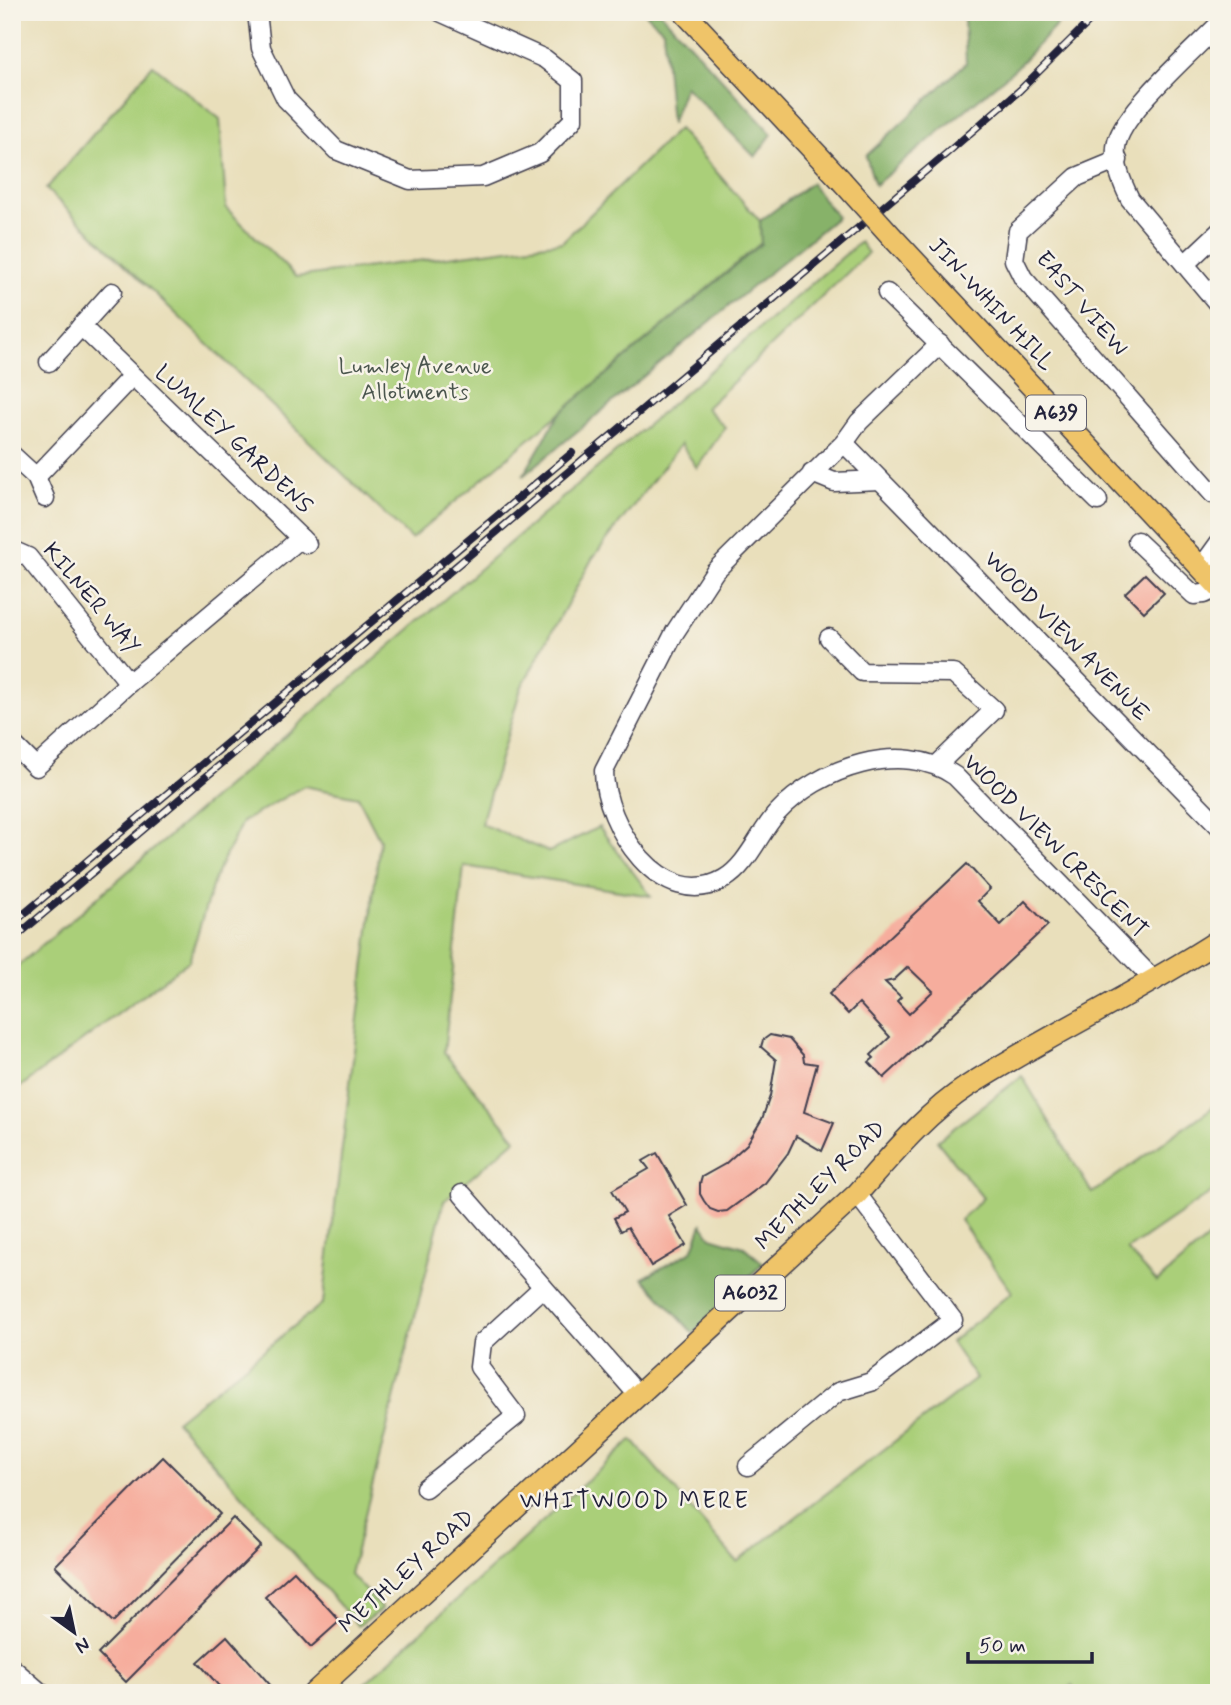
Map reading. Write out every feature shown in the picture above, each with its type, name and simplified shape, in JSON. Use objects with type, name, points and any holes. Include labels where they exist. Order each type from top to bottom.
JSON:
[{"type":"main road","name":"JIN-WHIN HILL","points":[[684,12],[1219,587]]},
{"type":"main road","name":"METHLEY ROAD","points":[[314,1693],[857,1194],[921,1124],[967,1087],[1156,981],[1219,940]]},
{"type":"street","points":[[257,12],[261,48],[286,99],[336,150],[410,180],[483,177],[540,153],[573,120],[573,81],[545,59],[440,12]]},
{"type":"street","points":[[1219,24],[1126,121],[1116,144],[1122,181],[1130,199],[1219,305]]},
{"type":"street","name":"EAST VIEW","points":[[1118,160],[1077,177],[1018,231],[1014,260],[1023,278],[1213,494]]},
{"type":"street","points":[[1185,264],[1219,232]]},
{"type":"street","points":[[49,362],[112,292]]},
{"type":"street","points":[[887,293],[1098,501]]},
{"type":"street","name":"LUMLEY GARDENS","points":[[81,326],[304,541],[173,648]]},
{"type":"street","points":[[880,480],[834,482],[812,473],[844,443],[859,422],[940,344]]},
{"type":"street","name":"LUMLEY GARDENS","points":[[36,477],[131,377]]},
{"type":"street","name":"WOOD VIEW AVENUE","points":[[844,443],[1219,826]]},
{"type":"street","points":[[12,456],[36,477],[45,498]]},
{"type":"street","name":"WOOD VIEW CRESCENT","points":[[812,473],[715,571],[675,632],[604,771],[604,792],[609,809],[644,861],[667,881],[689,885],[712,884],[732,874],[776,814],[824,778],[872,762],[893,760],[937,765],[955,776],[1156,981]]},
{"type":"street","points":[[1137,541],[1194,595],[1205,594],[1219,587]]},
{"type":"street","points":[[1201,568],[1219,543]]},
{"type":"street","name":"KILNER WAY","points":[[12,550],[28,557],[129,683]]},
{"type":"street","points":[[829,638],[862,672],[953,673],[993,710],[937,765]]},
{"type":"street","name":"KILNER WAY","points":[[12,743],[36,767],[129,683],[173,648]]},
{"type":"street","points":[[462,1194],[639,1396]]},
{"type":"street","points":[[748,1466],[838,1392],[871,1382],[953,1320],[857,1194]]},
{"type":"street","points":[[425,1488],[516,1416],[479,1367],[482,1343],[543,1287]]},
{"type":"street","points":[[12,1668],[41,1693]]},
{"type":"green space","points":[[644,12],[660,12],[772,134],[755,157],[685,86],[671,124],[663,30]]},
{"type":"green space","points":[[959,12],[1069,12],[1016,68],[875,185],[866,156],[966,63],[964,20]]},
{"type":"green space","name":"Lumley Avenue Allotments","points":[[153,65],[220,119],[226,208],[296,277],[562,242],[678,129],[760,221],[761,243],[411,539],[46,189]]},
{"type":"green space","points":[[811,183],[837,217],[523,476],[559,414],[761,244],[760,221]]},
{"type":"green space","points":[[860,242],[868,253],[706,408],[725,427],[697,468],[681,444],[592,559],[521,688],[481,824],[549,852],[599,827],[651,896],[464,866],[444,1053],[516,1139],[444,1201],[350,1574],[382,1609],[358,1626],[176,1421],[323,1303],[380,840],[358,797],[304,786],[242,822],[215,877],[189,961],[12,1093],[12,971]]},
{"type":"green space","points":[[1022,1076],[1092,1193],[1219,1103],[1219,1187],[1127,1250],[1157,1282],[1219,1229],[1219,1693],[1077,1693],[1072,1685],[1062,1693],[354,1693],[632,1440],[737,1562],[976,1379],[951,1342],[1012,1292],[960,1220],[983,1198],[937,1141]]},
{"type":"green space","points":[[702,1224],[711,1237],[744,1247],[763,1263],[693,1333],[643,1278],[692,1251]]},
{"type":"building","points":[[1145,574],[1164,593],[1144,612],[1125,593]]},
{"type":"building","points":[[967,864],[990,889],[978,901],[1001,925],[1025,901],[1048,925],[884,1078],[869,1062],[874,1058],[871,1055],[890,1037],[859,1003],[848,1014],[829,994]],"holes":[[[908,967],[933,991],[909,1014],[897,1001],[901,997],[885,982],[894,980]]]},
{"type":"building","points":[[770,1035],[789,1039],[803,1055],[804,1062],[817,1064],[804,1112],[834,1123],[822,1151],[796,1136],[788,1153],[765,1183],[727,1211],[718,1212],[710,1209],[700,1194],[702,1177],[725,1164],[747,1144],[762,1119],[770,1096],[776,1060],[761,1047],[763,1040]]},
{"type":"building","points":[[657,1153],[687,1205],[669,1216],[686,1245],[651,1266],[628,1227],[621,1231],[614,1218],[625,1212],[612,1190],[649,1169],[643,1161]]},
{"type":"building","points":[[163,1457],[220,1514],[113,1622],[55,1566]]},
{"type":"building","points":[[233,1518],[261,1546],[126,1682],[98,1654]]},
{"type":"building","points":[[294,1571],[340,1621],[311,1647],[265,1597]]},
{"type":"building","points":[[227,1636],[272,1687],[266,1693],[225,1693],[198,1662]]},
{"type":"railway","points":[[12,940],[947,153],[1020,90],[1099,12]]},
{"type":"railway","points":[[12,924],[572,453]]},
{"type":"district","name":"WHITWOOD MERE","points":[[635,1501]]}]
